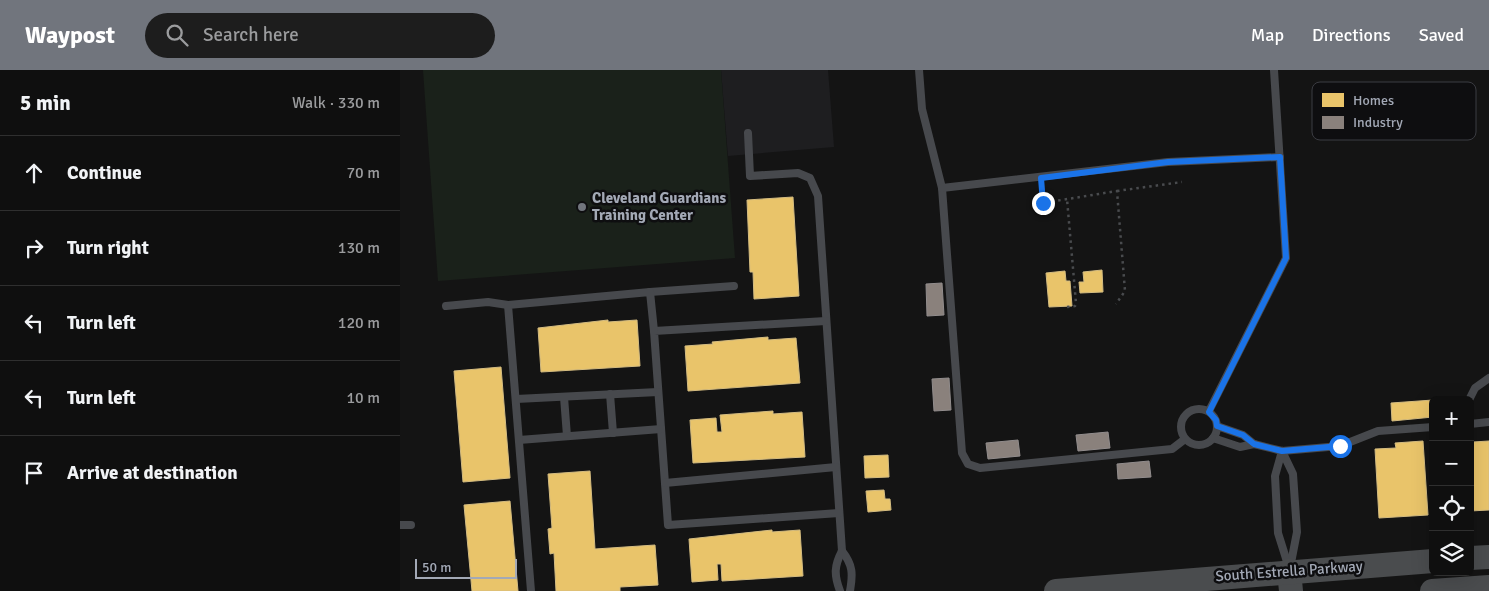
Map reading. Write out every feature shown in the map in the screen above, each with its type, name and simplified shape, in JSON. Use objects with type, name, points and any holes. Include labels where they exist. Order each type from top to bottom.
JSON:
[{"type":"main road","points":[[1474,558],[1489,556]]},
{"type":"main road","name":"South Estrella Parkway","points":[[1056,591],[1290,581],[1429,562]]},
{"type":"main road","points":[[1432,591],[1489,587]]},
{"type":"lane","points":[[919,70],[922,109],[942,188],[962,453],[968,464],[980,468],[1172,450],[1185,439]]},
{"type":"lane","points":[[1209,412],[1286,258],[1274,70]]},
{"type":"lane","points":[[748,133],[750,176],[798,173],[810,178],[818,196],[840,512],[842,551],[835,564],[836,579],[840,591]]},
{"type":"lane","points":[[942,188],[1168,162],[1280,157]]},
{"type":"lane","points":[[446,306],[488,302],[508,305],[734,286]]},
{"type":"lane","points":[[650,292],[668,525],[840,512]]},
{"type":"lane","points":[[508,305],[531,591]]},
{"type":"lane","points":[[654,331],[826,321]]},
{"type":"lane","points":[[1471,396],[1475,388],[1489,378]]},
{"type":"lane","points":[[516,399],[658,392]]},
{"type":"lane","points":[[610,394],[613,433]]},
{"type":"lane","points":[[564,397],[567,436]]},
{"type":"lane","points":[[1198,408],[1209,412],[1216,420],[1217,426],[1209,443],[1196,445],[1185,439],[1180,428],[1187,412],[1198,408]]},
{"type":"lane","points":[[1474,424],[1489,422]]},
{"type":"lane","points":[[1217,426],[1243,435],[1254,444],[1282,451],[1340,446],[1378,431],[1429,427]]},
{"type":"lane","points":[[519,440],[661,429]]},
{"type":"lane","points":[[1213,438],[1240,447],[1254,444]]},
{"type":"lane","points":[[1282,451],[1275,476],[1278,533],[1290,581]]},
{"type":"lane","points":[[1282,451],[1293,474],[1297,532],[1290,581]]},
{"type":"lane","points":[[666,483],[836,467]]},
{"type":"lane","points":[[400,525],[411,525]]},
{"type":"lane","points":[[842,551],[851,562],[853,577],[850,591]]},
{"type":"path","points":[[1041,178],[1043,203],[1182,182]]},
{"type":"path","points":[[1116,304],[1125,291],[1117,192]]},
{"type":"path","points":[[1066,307],[1075,306],[1076,303],[1067,199]]},
{"type":"shaded area","name":"Cleveland Guardians Training Center","points":[[423,70],[721,70],[735,258],[438,281]]},
{"type":"shaded area","points":[[721,70],[828,70],[834,147],[728,156]]},
{"type":"building: Homes","points":[[793,197],[799,296],[754,299],[753,272],[750,272],[747,200]]},
{"type":"building: Homes","points":[[1102,270],[1103,292],[1080,293],[1079,282],[1084,282],[1083,272]]},
{"type":"building: Homes","points":[[1065,271],[1066,281],[1070,281],[1072,306],[1049,307],[1046,273]]},
{"type":"building: Homes","points":[[608,320],[608,322],[637,320],[640,366],[541,372],[538,328]]},
{"type":"building: Homes","points":[[768,337],[768,340],[796,338],[800,383],[688,391],[685,346]]},
{"type":"building: Homes","points":[[501,367],[510,478],[463,482],[454,371]]},
{"type":"building: Homes","points":[[1429,400],[1429,417],[1392,421],[1391,403]]},
{"type":"building: Homes","points":[[773,411],[773,414],[802,412],[805,457],[693,463],[690,420],[716,418],[717,432],[722,432],[720,415]]},
{"type":"building: Homes","points":[[1423,441],[1428,515],[1379,518],[1375,449],[1396,448],[1395,443]]},
{"type":"building: Homes","points":[[1489,441],[1489,510],[1474,511],[1474,442]]},
{"type":"building: Homes","points":[[888,455],[889,477],[865,478],[864,456]]},
{"type":"building: Homes","points":[[590,471],[595,549],[655,545],[658,585],[620,587],[620,591],[556,591],[554,553],[550,554],[548,529],[552,528],[548,474]]},
{"type":"building: Homes","points":[[884,490],[885,499],[890,499],[891,510],[868,512],[866,491]]},
{"type":"building: Homes","points":[[510,501],[518,591],[472,591],[464,505]]},
{"type":"building: Homes","points":[[772,530],[772,532],[800,530],[803,576],[722,581],[721,564],[717,564],[718,580],[692,582],[689,539]]},
{"type":"building: Industry","points":[[942,283],[944,315],[927,316],[926,284]]},
{"type":"building: Industry","points":[[949,378],[951,410],[934,411],[932,379]]},
{"type":"building: Industry","points":[[1108,432],[1110,448],[1078,451],[1076,435]]},
{"type":"building: Industry","points":[[1018,440],[1020,456],[988,459],[986,443]]},
{"type":"building: Industry","points":[[1149,461],[1151,477],[1118,479],[1117,464]]},
{"type":"place","name":"Cleveland Guardians Training Center","points":[[582,207]]},
{"type":"route","points":[[1043,203],[1041,178],[1168,162],[1280,157],[1286,258],[1209,412],[1216,420],[1217,426],[1243,435],[1254,444],[1282,451],[1340,446]]}]
